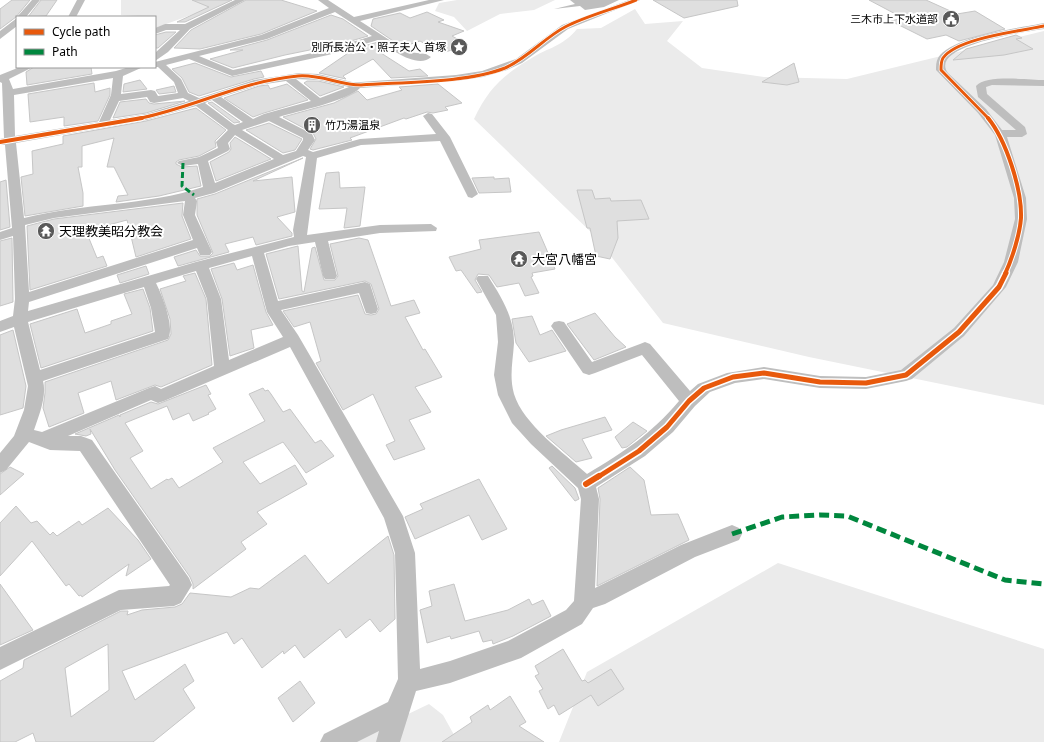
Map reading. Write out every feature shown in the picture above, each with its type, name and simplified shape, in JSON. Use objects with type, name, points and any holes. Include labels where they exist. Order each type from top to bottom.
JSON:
[{"type":"street","points":[[22,16],[36,0]]},
{"type":"street","points":[[157,62],[165,50],[187,27],[240,0]]},
{"type":"street","points":[[322,0],[405,54],[414,58],[426,57]]},
{"type":"street","points":[[353,20],[440,0]]},
{"type":"street","points":[[5,141],[146,117],[170,111],[243,85],[288,78],[318,77],[357,85],[456,78],[483,74],[504,68],[519,61],[565,27],[636,0]]},
{"type":"street","points":[[72,16],[79,3]]},
{"type":"street","points":[[157,62],[190,56],[264,37],[335,9]]},
{"type":"street","points":[[0,36],[16,22]]},
{"type":"street","points":[[586,484],[639,451],[667,427],[689,401],[704,388],[733,377],[764,373],[820,382],[866,383],[906,375],[959,332],[998,287],[1011,262],[1021,219],[1020,198],[1003,140],[974,102],[949,82],[941,70],[942,58],[952,48],[975,40],[1044,26]]},
{"type":"street","points":[[156,30],[166,27],[187,27]]},
{"type":"street","points":[[190,56],[232,73],[328,52],[379,37]]},
{"type":"street","points":[[157,62],[178,81],[184,96]]},
{"type":"street","points":[[1,79],[26,68]]},
{"type":"street","points":[[9,93],[118,74],[135,68]]},
{"type":"street","points":[[103,124],[115,98],[118,74]]},
{"type":"street","points":[[288,78],[318,101]]},
{"type":"street","points":[[0,465],[22,440],[32,410],[36,386],[20,319],[22,300],[19,227],[5,141],[5,122],[9,93],[7,82],[1,79]]},
{"type":"street","points":[[999,133],[1022,134],[1021,129],[982,95],[981,86],[991,82],[1044,83]]},
{"type":"street","points":[[183,163],[202,160],[224,149],[222,142],[234,129],[268,116],[352,90],[357,85]]},
{"type":"street","points":[[115,98],[151,93],[154,100],[184,96],[197,101],[234,129],[282,159]]},
{"type":"street","points":[[212,96],[251,122]]},
{"type":"street","points":[[215,115],[230,109]]},
{"type":"street","points":[[268,116],[308,136],[309,140],[306,154],[300,230],[301,240]]},
{"type":"street","points":[[428,116],[444,137],[472,194]]},
{"type":"street","points":[[0,236],[54,214],[188,197],[210,190],[282,159],[360,142],[444,137]]},
{"type":"street","points":[[202,160],[208,177],[210,190]]},
{"type":"street","points":[[188,197],[191,201],[189,215],[201,242],[214,298],[222,370]]},
{"type":"street","points":[[0,327],[20,319],[257,250],[301,240],[380,229],[431,228]]},
{"type":"street","points":[[320,237],[330,276]]},
{"type":"street","points":[[22,300],[201,242]]},
{"type":"street","points":[[257,250],[272,307],[293,339],[393,516],[405,552],[409,678],[388,742]]},
{"type":"street","points":[[409,678],[419,680],[450,672],[513,650],[574,617],[584,604],[590,499],[586,484],[537,439],[518,418],[506,395],[502,375],[506,342],[503,315],[483,279]]},
{"type":"street","points":[[34,378],[163,336],[163,326],[154,292],[148,282]]},
{"type":"street","points":[[272,307],[365,287],[371,309]]},
{"type":"street","points":[[559,326],[589,369],[645,348],[689,401]]},
{"type":"street","points":[[43,440],[155,392],[158,398],[293,339]]},
{"type":"street","points":[[0,659],[119,600],[174,596],[182,585],[86,445],[77,442],[57,443],[43,440],[32,434],[24,434]]},
{"type":"street","points":[[584,600],[598,597],[688,551],[732,534]]},
{"type":"street","points":[[332,742],[388,714],[396,715]]},
{"type":"shaded area","points":[[121,0],[233,0],[156,28],[156,16],[121,15]]},
{"type":"shaded area","points":[[457,0],[555,0],[534,10],[500,14],[467,31],[454,17],[435,11],[439,3]]},
{"type":"shaded area","points":[[570,0],[619,0],[604,7],[585,10],[580,6],[554,9],[575,4]]},
{"type":"shaded area","points":[[635,9],[645,24],[683,21],[667,41],[702,68],[764,77],[847,79],[1044,31],[1044,405],[809,357],[663,323],[596,237],[474,119],[490,91],[511,71],[566,40],[577,29],[601,28]]},
{"type":"shaded area","points":[[778,563],[1044,649],[1044,742],[559,742],[587,672]]},
{"type":"shaded area","points":[[429,704],[443,715],[458,742],[350,742]]},
{"type":"building","points":[[12,0],[30,0],[16,17],[0,29],[0,9]]},
{"type":"building","points":[[41,0],[57,0],[46,16],[29,16]]},
{"type":"building","points":[[192,0],[232,0],[185,22],[177,22],[209,7]]},
{"type":"building","points":[[246,0],[281,0],[317,11],[261,34],[200,49],[174,48],[191,30]]},
{"type":"building","points":[[653,0],[737,0],[738,6],[684,18]]},
{"type":"building","points":[[869,0],[926,0],[957,14],[975,11],[1005,29],[959,41],[946,35],[927,39],[891,21],[903,18]]},
{"type":"building","points":[[427,12],[444,20],[438,22],[464,31],[452,36],[468,45],[442,53],[420,41],[402,47],[371,26],[373,19],[400,13],[410,18]]},
{"type":"building","points":[[331,15],[343,19],[368,36],[344,43],[285,55],[233,68],[210,59],[243,50],[230,50],[267,40]]},
{"type":"building","points":[[166,32],[176,32],[158,48],[156,48],[156,35]]},
{"type":"building","points":[[1016,35],[1022,38],[1016,39],[1033,49],[1004,55],[953,60],[966,49]]},
{"type":"building","points":[[378,42],[390,50],[381,53],[409,71],[420,69],[428,76],[391,78],[373,59],[343,76],[346,79],[319,73],[354,49]]},
{"type":"building","points":[[195,63],[231,77],[261,71],[264,77],[199,96],[189,92],[182,78],[172,69]]},
{"type":"building","points":[[794,63],[799,82],[787,85],[762,82]]},
{"type":"building","points":[[32,68],[91,68],[92,74],[27,85],[26,72]]},
{"type":"building","points":[[140,80],[147,89],[123,92],[124,84]]},
{"type":"building","points":[[307,81],[318,81],[344,87],[320,96],[304,83]]},
{"type":"building","points":[[94,83],[95,92],[110,88],[110,95],[98,121],[64,126],[64,117],[30,122],[28,94]]},
{"type":"building","points":[[287,84],[308,100],[253,117],[224,98],[259,86],[268,85],[270,89]]},
{"type":"building","points":[[438,84],[462,103],[445,107],[448,110],[433,113],[427,112],[406,119],[404,118],[350,138],[352,140],[313,150],[310,149],[316,139],[313,133],[283,117],[334,103],[358,91],[367,100],[402,90],[399,87]]},
{"type":"building","points":[[174,86],[176,92],[159,94],[156,90]]},
{"type":"building","points":[[146,99],[149,103],[154,104],[185,101],[146,113],[113,118],[120,102]]},
{"type":"building","points":[[212,102],[240,122],[234,123],[208,103]]},
{"type":"building","points":[[196,108],[226,130],[215,141],[216,147],[199,156],[176,162],[176,164],[182,167],[197,166],[201,186],[159,196],[116,202],[118,196],[128,195],[114,167],[107,167],[114,138],[82,146],[82,167],[78,167],[83,193],[83,206],[25,216],[21,177],[33,174],[32,151],[63,144],[63,136],[146,121]]},
{"type":"building","points":[[269,123],[302,139],[295,150],[283,153],[246,130]]},
{"type":"building","points":[[235,137],[271,159],[216,181],[210,162],[229,152],[231,149],[230,143]]},
{"type":"building","points":[[303,158],[253,181],[292,177],[295,212],[277,217],[292,233],[292,236],[256,245],[253,237],[225,244],[229,252],[178,266],[174,257],[196,250],[200,256],[210,256],[213,253],[197,215],[197,199],[215,194]]},
{"type":"building","points":[[339,172],[340,188],[365,187],[360,226],[344,228],[347,208],[319,209],[326,173]]},
{"type":"building","points":[[494,177],[494,179],[509,178],[511,192],[479,193],[472,178]]},
{"type":"building","points":[[6,180],[10,227],[0,230],[0,182]]},
{"type":"building","points":[[577,190],[592,190],[595,199],[610,198],[611,201],[641,200],[649,219],[617,221],[618,238],[610,259],[596,256],[590,228],[587,228]]},
{"type":"building","points":[[183,203],[182,216],[191,239],[136,257],[127,220],[86,231],[97,258],[103,256],[107,266],[30,290],[27,226],[54,219]]},
{"type":"building","points":[[539,232],[555,269],[532,273],[533,276],[531,277],[539,293],[525,296],[519,283],[497,287],[489,275],[478,274],[475,280],[482,292],[477,293],[461,270],[456,271],[449,257],[481,249],[479,240]]},
{"type":"building","points":[[12,238],[13,302],[0,306],[0,241]]},
{"type":"building","points":[[359,238],[368,240],[391,306],[414,300],[420,313],[405,317],[423,350],[425,349],[442,377],[415,387],[431,412],[409,420],[425,449],[394,460],[386,445],[395,441],[373,394],[343,410],[316,363],[321,361],[310,322],[294,327],[283,311],[358,295],[365,314],[376,314],[379,309],[371,284],[365,281],[279,299],[266,254],[298,246],[302,291],[304,292],[312,248],[315,247],[324,280],[335,280],[338,276],[330,244]]},
{"type":"building","points":[[234,263],[237,270],[253,265],[266,312],[273,325],[251,330],[254,348],[230,356],[222,299],[211,269]]},
{"type":"building","points":[[146,266],[149,274],[120,283],[117,275]]},
{"type":"building","points":[[195,273],[206,299],[212,365],[161,387],[155,385],[116,400],[111,381],[78,393],[84,413],[49,427],[43,408],[45,382],[168,340],[171,334],[170,319],[160,289],[186,281],[183,276]]},
{"type":"building","points":[[143,289],[150,308],[153,331],[41,368],[30,324],[77,309],[85,333],[111,324],[111,321],[132,314],[124,294]]},
{"type":"building","points":[[595,313],[615,337],[626,347],[594,360],[567,324]]},
{"type":"building","points":[[532,316],[540,335],[552,330],[566,351],[529,362],[516,343],[512,319]]},
{"type":"building","points":[[13,330],[26,386],[23,408],[0,415],[0,335]]},
{"type":"building","points":[[206,385],[211,394],[208,395],[216,409],[208,413],[209,414],[193,421],[189,413],[173,420],[167,406],[125,423],[143,451],[130,458],[151,489],[167,479],[172,478],[179,488],[223,462],[213,448],[265,421],[249,394],[263,388],[265,391],[268,390],[283,412],[290,409],[315,443],[321,440],[334,456],[306,473],[283,442],[243,462],[260,484],[295,465],[307,484],[257,512],[267,524],[241,542],[246,549],[193,589],[193,584],[190,577],[115,470],[90,429],[91,434],[86,436],[75,434],[119,415],[120,417],[120,415],[151,402],[158,404]]},
{"type":"building","points":[[605,417],[612,430],[582,439],[592,458],[576,462],[546,436],[561,430]]},
{"type":"building","points":[[633,422],[647,431],[627,447],[622,448],[615,437]]},
{"type":"building","points":[[552,466],[575,488],[579,499],[575,501],[549,468]]},
{"type":"building","points":[[10,467],[24,474],[0,495],[0,474]]},
{"type":"building","points":[[630,467],[644,480],[651,515],[678,514],[689,540],[597,586],[600,499],[598,488]]},
{"type":"building","points":[[479,479],[507,529],[482,540],[469,515],[415,539],[405,517],[423,509],[420,504]]},
{"type":"building","points":[[16,506],[31,523],[37,521],[50,535],[53,532],[57,536],[79,521],[82,525],[108,508],[138,540],[151,559],[126,576],[129,564],[82,597],[81,595],[79,596],[69,584],[66,586],[32,541],[0,576],[0,523]]},
{"type":"building","points":[[388,536],[394,555],[395,619],[380,632],[370,619],[346,638],[340,629],[304,658],[295,645],[284,654],[283,651],[262,668],[242,638],[234,644],[227,632],[122,671],[135,700],[185,664],[194,681],[183,689],[195,708],[153,742],[36,742],[33,733],[15,742],[0,742],[0,681],[23,668],[24,660],[121,611],[128,611],[127,615],[142,610],[175,607],[182,604],[190,593],[231,597],[250,588],[259,589],[305,555],[328,584]],"holes":[[[108,644],[109,690],[71,717],[65,668]]]},
{"type":"building","points":[[0,584],[33,630],[0,645]]},
{"type":"building","points":[[454,584],[465,621],[508,610],[529,599],[532,605],[543,600],[551,616],[513,636],[493,644],[492,640],[483,642],[479,631],[451,639],[450,636],[427,643],[420,610],[432,606],[429,591]]},
{"type":"building","points":[[563,649],[582,681],[585,680],[588,683],[611,669],[624,689],[598,706],[591,695],[559,715],[554,705],[548,709],[539,691],[543,689],[535,676],[539,674],[535,666]]},
{"type":"building","points":[[300,681],[315,703],[293,722],[278,698]]},
{"type":"building","points":[[510,696],[526,722],[519,726],[544,742],[442,742],[472,722],[470,717],[488,705],[490,710]]},
{"type":"marked path","points":[[183,163],[182,186],[194,195]]},
{"type":"marked path","points":[[732,534],[782,517],[820,515],[847,516],[1005,580],[1044,584]]},
{"type":"cycle path","points":[[0,142],[146,117],[170,111],[257,82],[299,76],[318,77],[352,85],[361,85],[456,78],[483,74],[504,68],[519,61],[565,27],[636,0]]},
{"type":"cycle path","points":[[586,484],[639,451],[667,427],[689,401],[704,388],[733,377],[764,373],[820,382],[866,383],[906,375],[959,332],[999,287],[1011,262],[1021,219],[1020,198],[1003,140],[994,125],[982,111],[952,83],[941,70],[942,61],[949,52],[973,41],[1044,26]]},
{"type":"place","name":"三木市上下水道部","points":[[951,19]]},
{"type":"place","name":"別所長治公・照子夫人 首塚","points":[[459,47]]},
{"type":"place","name":"竹乃湯温泉","points":[[312,125]]},
{"type":"place","name":"天理教美昭分教会","points":[[46,231]]},
{"type":"place","name":"大宮八幡宮","points":[[519,259]]}]
